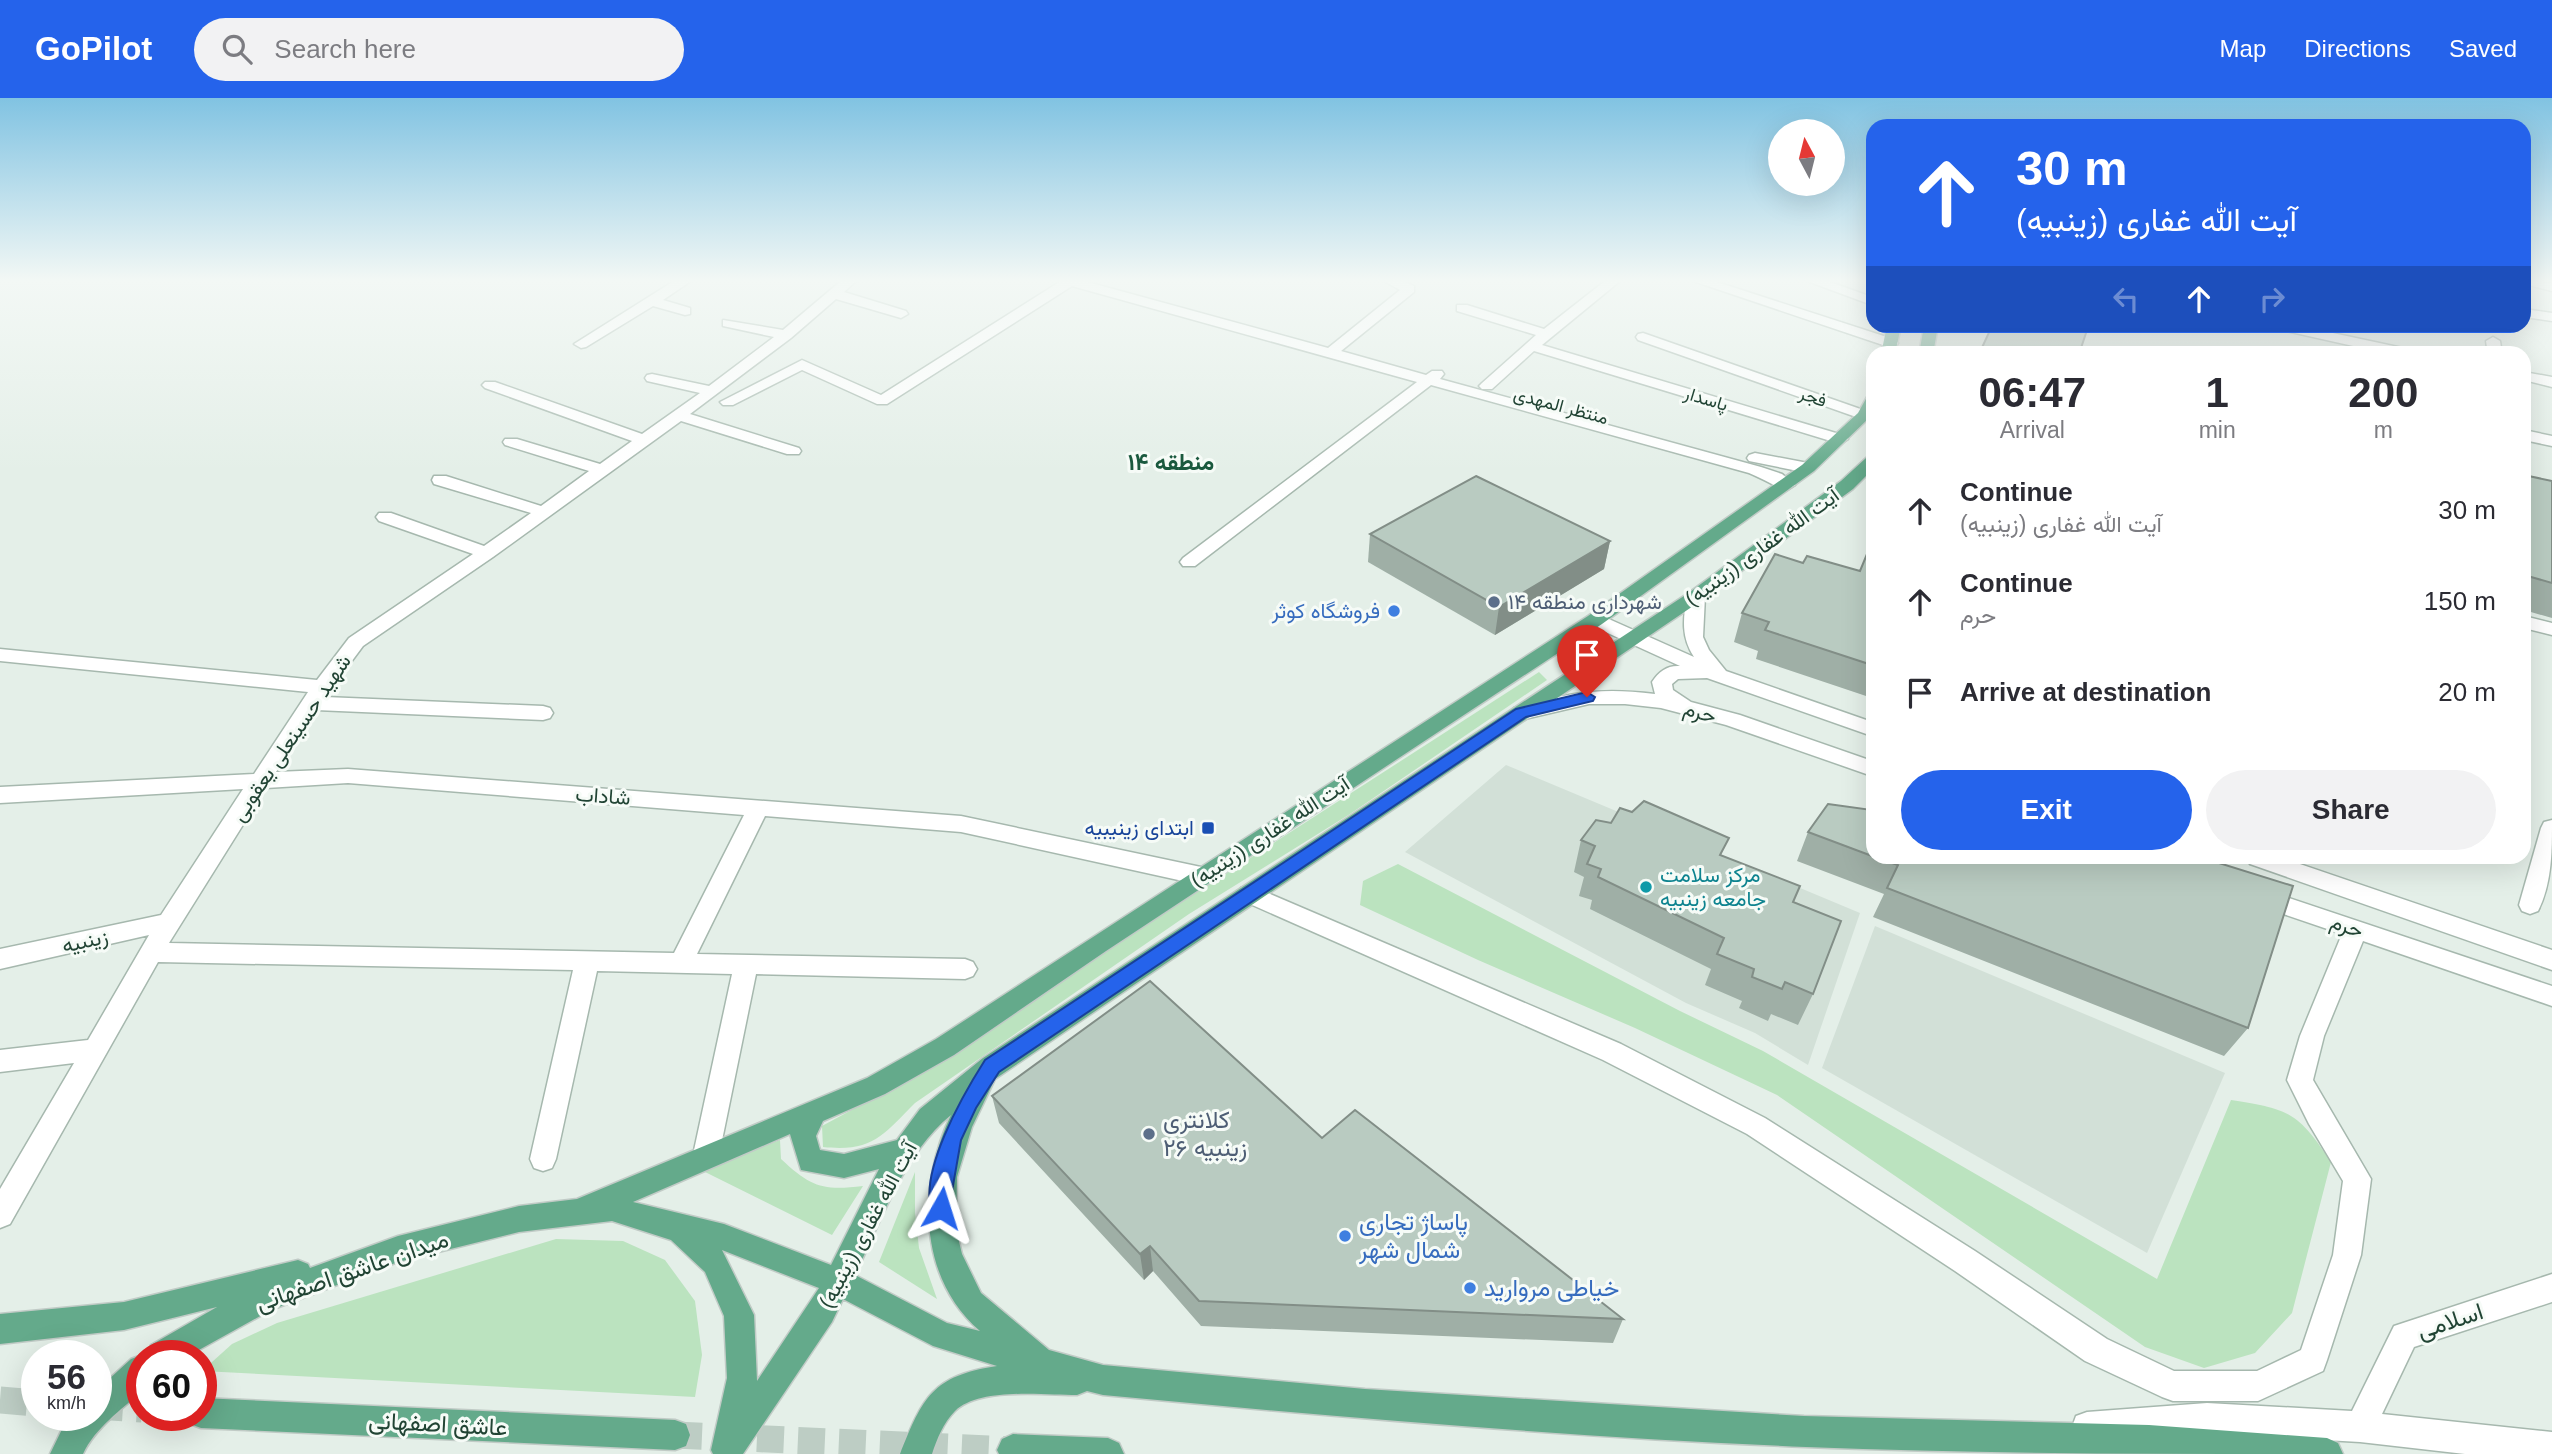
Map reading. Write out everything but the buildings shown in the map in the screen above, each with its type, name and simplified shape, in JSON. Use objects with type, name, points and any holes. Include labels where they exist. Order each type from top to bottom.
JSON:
[{"type":"main road","name":"آیت الله غفاری (زینبیه)","points":[[583,1210],[706,1155],[876,1086],[945,1047],[1201,876],[1595,620],[1787,485],[1840,439],[1866,409]]},
{"type":"main road","name":"آیت الله غفاری (زینبیه)","points":[[726,1452],[821,1312],[905,1150],[929,1117],[992,1066],[1696,596],[1847,485],[1866,467]]},
{"type":"main road","points":[[992,1066],[968,1103],[951,1140],[941,1189],[940,1226],[951,1266],[971,1303],[1045,1364]]},
{"type":"main road","points":[[813,1112],[803,1136],[810,1161],[844,1166],[905,1150]]},
{"type":"main road","name":"میدان عاشق اصفهانی","points":[[186,1340],[263,1299],[398,1249],[519,1219],[612,1208],[680,1230],[715,1262],[739,1315],[742,1378],[726,1452]]},
{"type":"main road","points":[[658,1221],[724,1237],[837,1281],[943,1336],[1103,1380]]},
{"type":"main road","points":[[0,1329],[124,1316],[398,1249]]},
{"type":"main road","points":[[916,1454],[931,1417],[952,1394],[998,1380],[1103,1380],[1379,1405],[1804,1431],[2149,1441],[2327,1454]]},
{"type":"main road","points":[[112,1399],[126,1386]]},
{"type":"main road","name":"عاشق اصفهانی","points":[[217,1414],[675,1435]]},
{"type":"main road","points":[[52,1454],[79,1431]]},
{"type":"main road","points":[[1013,1450],[1108,1454]]},
{"type":"street","name":"شهید حسینعلی یعقوبی","points":[[0,1215],[169,922],[316,695],[356,642],[487,553],[678,415],[720,396],[776,344]]},
{"type":"street","points":[[652,377],[720,396],[802,363],[881,401],[970,344]]},
{"type":"street","points":[[1312,344],[1759,465],[1787,485]]},
{"type":"street","points":[[1316,344],[1334,350]]},
{"type":"street","points":[[1334,350],[1341,344]]},
{"type":"street","name":"فجر","points":[[1666,344],[1866,406]]},
{"type":"street","points":[[1487,386],[1531,346]]},
{"type":"street","name":"پاسدار","points":[[1531,346],[1840,439]]},
{"type":"street","points":[[1189,562],[1434,377]]},
{"type":"street","name":"منتظر المهدی","points":[[1434,377],[1487,386],[1759,465],[1808,468]]},
{"type":"street","points":[[2531,378],[2552,382]]},
{"type":"street","points":[[490,385],[644,440]]},
{"type":"street","points":[[678,415],[793,451]]},
{"type":"street","points":[[2531,436],[2552,441]]},
{"type":"street","points":[[511,442],[602,470]]},
{"type":"street","points":[[440,480],[544,512]]},
{"type":"street","points":[[385,517],[487,553]]},
{"type":"street","name":"حرم","points":[[1696,596],[1691,631],[1702,656],[1724,678],[1866,727]]},
{"type":"street","points":[[1595,620],[1724,678]]},
{"type":"street","points":[[2531,624],[2552,629]]},
{"type":"street","points":[[0,655],[316,695],[543,713]]},
{"type":"street","points":[[1686,706],[1664,693],[1662,682],[1673,672],[1693,671],[1724,678]]},
{"type":"street","name":"حرم","points":[[1521,713],[1587,697],[1635,698],[1686,706],[1866,767]]},
{"type":"street","name":"شاداب","points":[[0,794],[348,776],[961,824],[1201,876]]},
{"type":"street","points":[[681,963],[758,808]]},
{"type":"street","points":[[2540,894],[2552,828]]},
{"type":"street","name":"حرم","points":[[2275,864],[2552,960]]},
{"type":"street","name":"حرم","points":[[2241,891],[2552,996]]},
{"type":"street","points":[[1249,894],[1612,1052],[1756,1126],[1965,1261],[2096,1350],[2174,1386],[2258,1386],[2312,1360],[2347,1255],[2357,1179],[2318,1116],[2300,1080],[2312,1036],[2356,929]]},
{"type":"street","name":"زینبیه","points":[[0,959],[169,922]]},
{"type":"street","points":[[152,952],[965,970]]},
{"type":"street","points":[[542,1159],[587,961]]},
{"type":"street","points":[[706,1155],[746,965]]},
{"type":"street","points":[[0,1061],[95,1050]]},
{"type":"street","name":"اسلامی","points":[[2360,1427],[2404,1336],[2552,1288]]},
{"type":"street","points":[[2012,1436],[2138,1421],[2207,1418],[2360,1427],[2552,1448]]},
{"type":"shaded area","points":[[1506,765],[1860,913],[1808,1065],[1755,1033],[1686,1003],[1405,852]]},
{"type":"shaded area","points":[[1875,926],[2225,1073],[2147,1253],[1822,1068]]},
{"type":"green space","points":[[1539,672],[1547,680],[1350,814],[1189,914],[915,1103],[885,1133],[854,1147],[823,1147],[822,1126],[870,1100],[1022,1005]]},
{"type":"green space","points":[[1398,864],[1680,1011],[1763,1051],[2157,1279],[2231,1100],[2279,1110],[2310,1132],[2331,1162],[2292,1313],[2255,1353],[2204,1368],[2145,1347],[1777,1095],[1360,905],[1363,881]]},
{"type":"green space","points":[[780,1140],[781,1159],[810,1181],[827,1187],[863,1186],[832,1235],[701,1170]]},
{"type":"green space","points":[[915,1172],[915,1213],[919,1248],[937,1299],[879,1262]]},
{"type":"green space","points":[[556,1239],[623,1241],[665,1260],[695,1301],[702,1355],[695,1397],[217,1372],[217,1358],[232,1344],[277,1323]]},
{"type":"tunnel","points":[[0,1400],[21,1402]]},
{"type":"tunnel","points":[[112,1407],[126,1408]]},
{"type":"tunnel","points":[[675,1435],[1013,1450]]},
{"type":"place","name":"شهرداری منطقه ۱۴","points":[[1494,602]]},
{"type":"place","name":"فروشگاه کوثر","points":[[1394,611]]},
{"type":"place","name":"ابتدای زینیبیه","points":[[1208,828]]},
{"type":"place","name":"مرکز سلامت جامعه زینبیه","points":[[1646,887]]},
{"type":"place","name":"کلانتری ۲۶ زینبیه","points":[[1149,1134]]},
{"type":"place","name":"پاساژ تجاری شمال شهر","points":[[1345,1236]]},
{"type":"place","name":"خیاطی مروارید","points":[[1470,1288]]},
{"type":"district","name":"منطقه ۱۴","points":[[1171,462]]},
{"type":"route","points":[[941,1208],[941,1189],[951,1140],[968,1103],[992,1066],[1521,713],[1587,697]]}]
